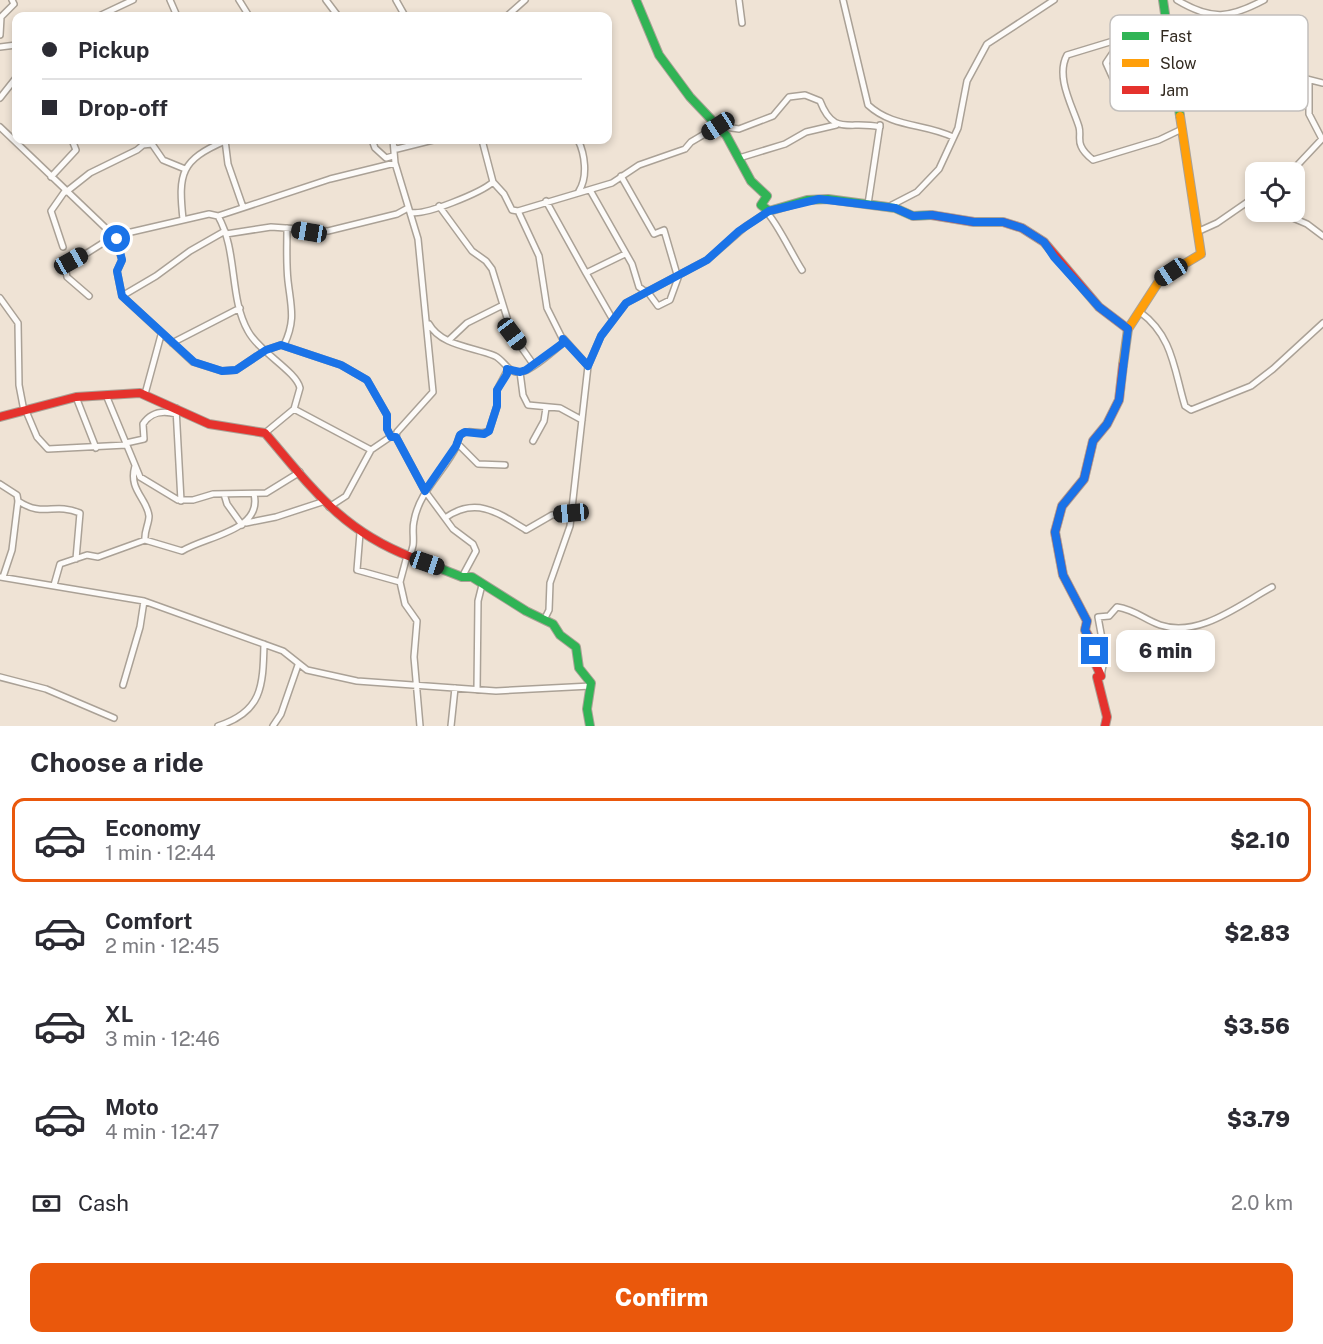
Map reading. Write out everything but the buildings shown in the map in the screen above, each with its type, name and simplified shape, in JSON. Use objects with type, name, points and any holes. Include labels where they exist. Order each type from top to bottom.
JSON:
[{"type":"street","points":[[0,35],[1,17],[14,4],[12,0]]},
{"type":"street","points":[[108,12],[134,0]]},
{"type":"street","points":[[512,12],[525,0]]},
{"type":"street","points":[[636,0],[659,55],[690,97],[718,126],[751,181],[767,196],[761,205],[774,219],[784,242],[802,270]]},
{"type":"street","points":[[739,0],[742,23]]},
{"type":"street","points":[[843,0],[866,103],[885,119],[902,125],[939,130],[954,137]]},
{"type":"street","points":[[887,207],[917,192],[933,176],[954,137],[967,81],[987,44],[1054,0]]},
{"type":"street","points":[[1163,0],[1166,15]]},
{"type":"street","points":[[1177,0],[1212,15]]},
{"type":"street","points":[[1231,15],[1241,13],[1264,0]]},
{"type":"street","points":[[1110,42],[1067,55],[1065,60],[1068,101],[1080,128],[1082,147],[1093,160],[1098,160],[1182,129]]},
{"type":"street","points":[[1110,57],[1106,63],[1110,72]]},
{"type":"street","points":[[1299,162],[1321,141],[1322,134],[1309,114],[1309,80],[1323,83]]},
{"type":"street","points":[[0,98],[12,83]]},
{"type":"street","points":[[483,144],[493,182],[504,194],[512,210],[518,212],[546,201],[612,183],[639,165],[685,149],[691,142],[718,126],[735,130],[773,116],[786,99],[800,94],[820,101],[826,117],[836,125]]},
{"type":"street","points":[[1101,676],[1096,665],[1095,648],[1085,630],[1087,621],[1063,575],[1055,532],[1062,506],[1084,479],[1093,441],[1107,424],[1119,400],[1128,329],[1161,278],[1199,257],[1180,111]]},
{"type":"street","points":[[868,204],[880,127],[885,119]]},
{"type":"street","points":[[739,158],[785,144],[806,132],[836,125],[880,127]]},
{"type":"street","points":[[0,127],[12,138]]},
{"type":"street","points":[[19,144],[114,236],[122,260],[117,271],[122,296],[161,335],[194,362],[222,371],[236,370],[263,352],[284,345],[341,365],[364,377],[387,415],[387,429],[425,491],[445,518],[476,549],[462,577]]},
{"type":"street","points":[[51,177],[76,150],[74,144]]},
{"type":"street","points":[[63,246],[51,211],[66,191],[90,173],[140,144]]},
{"type":"street","points":[[152,144],[164,160],[185,169]]},
{"type":"street","points":[[183,219],[180,195],[185,169],[197,156],[218,144]]},
{"type":"street","points":[[226,144],[228,164],[243,207]]},
{"type":"street","points":[[374,144],[386,158],[393,156]]},
{"type":"street","points":[[54,585],[62,562],[87,555],[98,556],[145,540],[183,551],[201,540],[243,524],[276,518],[327,504],[346,496],[371,450],[393,437],[433,392],[418,239],[393,156],[394,144]]},
{"type":"street","points":[[394,147],[397,149],[418,144]]},
{"type":"street","points":[[579,144],[584,170],[579,191]]},
{"type":"street","points":[[218,216],[330,179],[395,163]]},
{"type":"street","points":[[590,190],[636,272],[639,287],[658,306],[664,305],[670,300],[678,278],[664,231],[654,234],[621,176]]},
{"type":"street","points":[[409,210],[414,214],[478,193],[493,182]]},
{"type":"street","points":[[544,620],[549,609],[550,583],[564,549],[571,513],[588,366],[594,347],[626,303],[678,278],[707,260],[746,226],[768,212],[819,199],[887,207],[903,210],[913,216],[932,215],[974,222],[1003,222],[1030,231],[1044,242],[1054,257],[1104,312],[1128,329]]},
{"type":"street","points":[[546,201],[613,320]]},
{"type":"street","points":[[1197,231],[1217,223],[1245,204]]},
{"type":"street","points":[[439,206],[472,251],[488,263],[498,282],[512,334],[533,364]]},
{"type":"street","points":[[122,296],[156,276],[190,251],[226,232],[259,228],[328,231],[409,210]]},
{"type":"street","points":[[518,212],[539,256],[547,308],[563,339],[588,366]]},
{"type":"street","points":[[89,296],[68,277],[65,267],[114,236],[212,213],[218,216],[226,232],[240,308],[247,329],[263,352],[299,384],[300,394],[294,409],[265,433]]},
{"type":"street","points":[[1302,222],[1323,236]]},
{"type":"street","points":[[284,345],[291,329],[293,316],[288,280],[287,228]]},
{"type":"street","points":[[586,273],[625,254]]},
{"type":"street","points":[[0,298],[6,310],[18,324],[20,385],[25,411],[44,448],[96,448],[144,440],[143,424],[154,414],[176,411]]},
{"type":"street","points":[[449,340],[466,323],[503,305]]},
{"type":"street","points":[[172,343],[240,308]]},
{"type":"street","points":[[1140,312],[1151,321],[1168,343],[1185,406],[1191,410],[1251,386],[1323,323]]},
{"type":"street","points":[[427,320],[433,330],[449,340],[494,356],[507,369],[520,372],[563,343],[563,339]]},
{"type":"street","points":[[145,393],[151,378],[151,362],[161,335]]},
{"type":"street","points":[[420,726],[414,644],[417,621],[405,604],[400,582],[415,534],[414,520],[425,491],[458,443],[460,435],[465,432],[484,434],[489,431],[497,406],[497,390],[507,374],[507,369]]},
{"type":"street","points":[[520,372],[523,395],[528,405],[560,408],[582,420]]},
{"type":"street","points":[[0,417],[76,397],[130,392],[145,393],[176,411],[209,424],[265,433],[327,504],[360,533],[408,556],[462,577],[470,576],[553,624],[561,635],[575,642],[580,654],[579,668],[591,686]]},
{"type":"street","points":[[106,395],[140,477],[181,501],[224,494],[254,495],[273,490],[300,472]]},
{"type":"street","points":[[76,397],[96,448]]},
{"type":"street","points":[[533,441],[544,421],[546,408]]},
{"type":"street","points":[[294,409],[371,450]]},
{"type":"street","points":[[176,411],[181,501]]},
{"type":"street","points":[[458,443],[475,462],[505,465]]},
{"type":"street","points":[[135,466],[135,489],[147,509],[149,518],[145,540]]},
{"type":"street","points":[[0,484],[17,495],[18,501],[12,550],[1,577],[144,601],[264,644],[287,654],[307,670],[357,681],[477,690],[591,686]]},
{"type":"street","points":[[224,494],[227,504],[243,524]]},
{"type":"street","points":[[243,524],[254,513],[254,495]]},
{"type":"street","points":[[18,501],[33,510],[62,506],[80,513],[76,559]]},
{"type":"street","points":[[445,518],[479,506],[505,516],[526,530],[552,514],[571,513]]},
{"type":"street","points":[[360,533],[357,570],[400,582]]},
{"type":"street","points":[[477,690],[478,601],[482,585]]},
{"type":"street","points":[[1105,726],[1107,717],[1097,677],[1101,676],[1105,655],[1098,617],[1109,615],[1117,607],[1134,610],[1160,625],[1179,629],[1200,626],[1272,587]]},
{"type":"street","points":[[123,685],[140,627],[144,601]]},
{"type":"street","points":[[218,726],[233,722],[250,709],[263,678],[264,644]]},
{"type":"street","points":[[273,726],[281,714],[298,665]]},
{"type":"street","points":[[0,677],[46,689],[114,718]]},
{"type":"street","points":[[590,726],[585,718],[585,706],[591,686]]},
{"type":"street","points":[[451,726],[455,688]]},
{"type":"traffic: fast","points":[[636,0],[659,55],[690,97],[726,135],[751,181],[767,196],[761,205],[769,211],[807,200],[828,199],[895,208],[913,216],[931,215]]},
{"type":"traffic: fast","points":[[1163,0],[1165,15]]},
{"type":"traffic: fast","points":[[1179,111],[1180,116]]},
{"type":"traffic: fast","points":[[411,557],[462,577],[472,577],[526,611],[553,624],[560,635],[576,647],[579,668],[591,683],[587,709],[590,726]]},
{"type":"traffic: slow","points":[[1123,365],[1128,329],[1161,278],[1201,254],[1180,116]]},
{"type":"traffic: jam","points":[[931,215],[974,222],[1003,222],[1022,228],[1044,242],[1099,307],[1128,329]]},
{"type":"traffic: jam","points":[[1105,726],[1107,717],[1097,677],[1101,676],[1096,665],[1095,648],[1085,630],[1087,621],[1063,575],[1055,532],[1062,506],[1084,479],[1093,441],[1107,424],[1119,400],[1123,365]]},
{"type":"traffic: jam","points":[[0,417],[76,397],[140,393],[209,424],[265,433],[329,506],[365,534],[411,557]]},
{"type":"route","points":[[117,239],[122,260],[118,264],[117,271],[122,296],[161,335],[194,362],[222,371],[236,370],[255,360],[266,350],[284,345],[341,365],[364,377],[387,415],[387,429],[391,437],[393,435],[396,437],[425,491],[458,443],[460,435],[465,432],[484,434],[489,431],[497,406],[497,390],[507,374],[507,369],[520,372],[526,370],[563,343],[563,339],[588,366],[594,347],[626,303],[695,268],[739,231],[769,211],[807,200],[828,199],[895,208],[913,216],[932,215],[974,222],[1003,222],[1030,231],[1044,242],[1058,262],[1099,307],[1128,329],[1119,400],[1107,424],[1091,444],[1086,475],[1062,506],[1060,521],[1055,532],[1063,575],[1077,606],[1087,621],[1085,630],[1095,651]]}]
